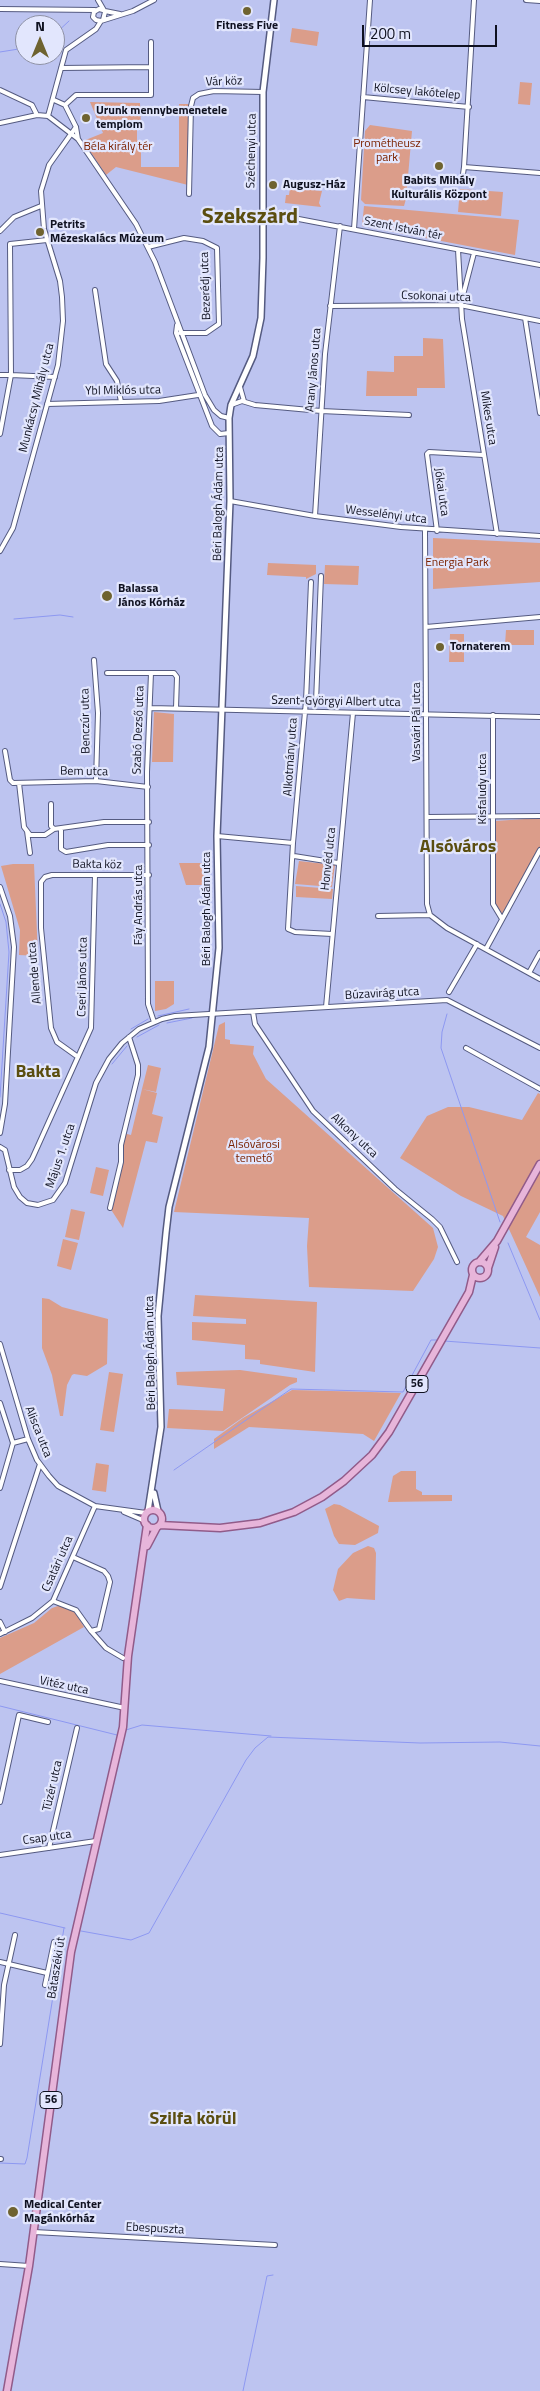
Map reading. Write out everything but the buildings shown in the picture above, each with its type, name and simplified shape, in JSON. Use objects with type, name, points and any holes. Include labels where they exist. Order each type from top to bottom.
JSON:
[{"type":"main road","name":"56","points":[[469,1292],[473,1267],[480,1262],[497,1241],[540,1164]]},
{"type":"main road","name":"56","points":[[146,1523],[158,1526],[185,1525],[220,1528],[269,1521],[304,1507],[344,1481],[365,1462],[389,1432],[469,1292],[488,1273],[497,1241]]},
{"type":"main road","points":[[480,1262],[484,1263],[488,1268]]},
{"type":"main road","points":[[473,1275],[482,1278]]},
{"type":"main road","name":"56","points":[[144,1552],[147,1512]]},
{"type":"main road","points":[[147,1512],[160,1512]]},
{"type":"main road","name":"56","points":[[144,1552],[158,1526],[160,1512],[185,1525]]},
{"type":"main road","name":"Bátaszéki út","points":[[6,2391],[29,2266],[62,2007],[74,1934],[118,1752],[125,1708],[128,1656],[144,1552]]},
{"type":"street","points":[[80,11],[102,21],[122,15],[154,0]]},
{"type":"street","name":"Széchenyi utca","points":[[229,418],[231,405],[253,356],[261,318],[263,92],[274,0]]},
{"type":"street","points":[[354,229],[370,0]]},
{"type":"street","points":[[463,174],[469,107],[474,0]]},
{"type":"street","points":[[526,0],[540,1]]},
{"type":"street","points":[[92,32],[99,2]]},
{"type":"street","points":[[48,116],[54,100],[66,50],[92,32],[105,17],[99,2]]},
{"type":"street","points":[[0,9],[103,10],[122,15]]},
{"type":"street","points":[[65,104],[76,95],[151,95],[151,42]]},
{"type":"street","points":[[61,68],[151,67]]},
{"type":"street","points":[[0,90],[32,105],[37,114]]},
{"type":"street","name":"Vár köz","points":[[189,194],[193,103],[196,95],[202,93],[263,92]]},
{"type":"street","name":"Kölcsey lakótelep","points":[[363,98],[469,107]]},
{"type":"street","points":[[54,100],[65,104],[76,127],[78,138],[136,224],[148,247],[205,395],[214,410],[221,416],[229,418]]},
{"type":"street","points":[[0,123],[37,114],[48,116],[78,138]]},
{"type":"street","points":[[70,133],[76,127]]},
{"type":"street","name":"Munkácsy Mihály utca","points":[[0,552],[13,528],[62,343],[63,308],[60,280],[47,240],[41,206],[41,190],[49,165],[70,133]]},
{"type":"street","points":[[464,167],[540,173]]},
{"type":"street","points":[[0,231],[14,217],[41,206]]},
{"type":"street","name":"Szent István tér","points":[[262,212],[540,265]]},
{"type":"street","name":"Arany János utca","points":[[314,516],[330,306],[340,226]]},
{"type":"street","name":"Bezerédj utca","points":[[148,247],[184,238],[203,241],[217,248],[219,324],[206,333],[180,334]]},
{"type":"street","points":[[0,434],[11,375],[10,244],[12,242],[47,240]]},
{"type":"street","name":"Mikes utca","points":[[458,250],[460,305],[497,534]]},
{"type":"street","name":"Mikes utca","points":[[460,305],[474,253]]},
{"type":"street","points":[[95,290],[106,364],[117,380],[122,402]]},
{"type":"street","name":"Csokonai utca","points":[[330,306],[460,305],[540,321]]},
{"type":"street","points":[[525,318],[540,413]]},
{"type":"street","points":[[178,326],[176,333],[198,395],[215,432],[222,435],[229,433]]},
{"type":"street","points":[[0,375],[54,377]]},
{"type":"street","points":[[240,386],[244,401]]},
{"type":"street","name":"Ybl Miklós utca","points":[[47,404],[159,401],[198,395]]},
{"type":"street","points":[[231,405],[235,402],[244,401],[255,405],[321,411],[409,415]]},
{"type":"street","name":"Béri Balogh Ádám utca","points":[[147,1512],[161,1428],[158,1310],[169,1207],[209,1047],[220,948],[217,836],[230,501],[229,418]]},
{"type":"street","name":"Jókai utca","points":[[437,531],[427,454],[430,452],[484,455]]},
{"type":"street","name":"Wesselényi utca","points":[[230,501],[314,516],[425,530],[540,536]]},
{"type":"street","name":"Vasvári Pál utca","points":[[425,530],[427,904],[430,914]]},
{"type":"street","points":[[316,702],[321,576]]},
{"type":"street","name":"Alkotmány utca","points":[[294,856],[293,843],[306,701],[311,582]]},
{"type":"street","points":[[426,627],[540,617]]},
{"type":"street","name":"Benczúr utca","points":[[94,660],[98,713],[96,780]]},
{"type":"street","points":[[107,673],[174,673],[177,677],[176,708]]},
{"type":"street","name":"Szabó Dezső utca","points":[[148,787],[151,673]]},
{"type":"street","name":"Szent-Györgyi Albert utca","points":[[150,708],[540,717]]},
{"type":"street","name":"Honvéd utca","points":[[326,1007],[353,713]]},
{"type":"street","name":"Kisfaludy utca","points":[[493,715],[493,904],[502,920]]},
{"type":"street","points":[[5,751],[10,780],[13,784],[20,783],[24,827],[27,832],[30,853]]},
{"type":"street","name":"Bem utca","points":[[20,783],[96,780],[148,787]]},
{"type":"street","name":"Fáy András utca","points":[[148,787],[148,1004],[154,1022]]},
{"type":"street","points":[[50,804],[51,826],[54,829]]},
{"type":"street","points":[[427,817],[540,816]]},
{"type":"street","points":[[27,832],[30,835],[45,835],[54,829],[104,822],[149,822]]},
{"type":"street","points":[[61,828],[61,849],[66,852],[108,845],[149,845]]},
{"type":"street","points":[[217,836],[293,843]]},
{"type":"street","points":[[486,949],[540,850]]},
{"type":"street","points":[[332,934],[295,932],[288,929],[294,856],[338,863]]},
{"type":"street","name":"Bakta köz","points":[[45,877],[52,875],[149,876]]},
{"type":"street","name":"Cseri János utca","points":[[9,1170],[20,1170],[27,1166],[32,1159],[91,1028],[95,875]]},
{"type":"street","name":"Allende utca","points":[[45,877],[41,885],[41,928],[51,1028],[57,1042],[78,1057]]},
{"type":"street","points":[[0,887],[10,916],[14,950],[5,1104],[0,1133]]},
{"type":"street","points":[[378,916],[430,914],[447,928],[540,979]]},
{"type":"street","points":[[449,992],[477,944]]},
{"type":"street","points":[[529,973],[540,953]]},
{"type":"street","name":"Búzavirág utca","points":[[214,1014],[452,1000],[540,1048]]},
{"type":"street","name":"Alkony utca","points":[[253,1012],[255,1024],[313,1111],[395,1189],[432,1218],[440,1227],[457,1262]]},
{"type":"street","name":"Május 1. utca","points":[[0,1147],[5,1150],[14,1187],[27,1202],[46,1204],[59,1195],[65,1183],[102,1071],[114,1052],[129,1037],[154,1022],[184,1014],[214,1014]]},
{"type":"street","points":[[110,1208],[121,1162],[120,1145],[138,1075],[138,1065],[129,1037]]},
{"type":"street","points":[[466,1048],[540,1089]]},
{"type":"street","name":"Alisca utca","points":[[0,1344],[28,1439],[40,1464],[58,1486],[95,1506],[147,1512]]},
{"type":"street","points":[[0,1403],[13,1443],[0,1488]]},
{"type":"street","points":[[13,1443],[28,1439]]},
{"type":"street","points":[[0,1587],[40,1464]]},
{"type":"street","name":"Béri Balogh Ádám utca","points":[[152,1482],[160,1512]]},
{"type":"street","name":"Csatári utca","points":[[0,1634],[32,1618],[53,1601],[95,1506]]},
{"type":"street","name":"Alisca utca","points":[[120,1510],[146,1523]]},
{"type":"street","points":[[73,1558],[104,1571],[110,1582],[101,1624],[98,1630],[91,1630]]},
{"type":"street","points":[[53,1601],[76,1610],[106,1648],[123,1658]]},
{"type":"street","points":[[0,1622],[5,1632]]},
{"type":"street","name":"Vitéz utca","points":[[0,1681],[125,1708]]},
{"type":"street","points":[[0,1802],[19,1715],[48,1722]]},
{"type":"street","name":"Tüzér utca","points":[[50,1848],[77,1728]]},
{"type":"street","name":"Csap utca","points":[[0,1855],[96,1841]]},
{"type":"street","points":[[0,2044],[8,1964],[15,1935]]},
{"type":"street","points":[[46,1985],[54,1942]]},
{"type":"street","points":[[0,1962],[47,1973]]},
{"type":"street","name":"Ebespuszta","points":[[34,2232],[275,2246]]},
{"type":"street","points":[[0,2264],[29,2266]]},
{"type":"green space","points":[[292,28],[319,32],[317,46],[290,42]]},
{"type":"green space","points":[[520,82],[532,83],[530,105],[518,104]]},
{"type":"green space","name":"Béla király tér","points":[[90,102],[140,103],[141,126],[137,127],[137,140],[141,141],[141,167],[179,167],[179,104],[189,104],[188,185],[116,167],[106,175],[83,141],[103,133]]},
{"type":"green space","name":"Prométheusz park","points":[[370,125],[412,131],[404,206],[365,204],[361,200],[365,131]]},
{"type":"green space","points":[[290,188],[322,191],[319,203],[321,207],[285,203],[286,195],[289,195]]},
{"type":"green space","points":[[460,189],[503,192],[501,216],[458,212]]},
{"type":"green space","points":[[364,206],[519,220],[515,255],[362,226]]},
{"type":"green space","points":[[423,338],[443,339],[445,388],[417,388],[417,396],[366,396],[367,371],[394,372],[394,356],[423,356]]},
{"type":"green space","name":"Energia Park","points":[[433,538],[540,543],[540,582],[433,589]]},
{"type":"green space","points":[[268,563],[316,565],[316,574],[306,579],[306,577],[267,575]]},
{"type":"green space","points":[[325,565],[359,566],[358,585],[324,584]]},
{"type":"green space","points":[[506,630],[534,630],[534,645],[505,645]]},
{"type":"green space","points":[[450,634],[464,634],[464,662],[449,662]]},
{"type":"green space","points":[[154,712],[174,714],[173,762],[152,762]]},
{"type":"green space","points":[[540,818],[540,847],[502,917],[496,907],[495,821]]},
{"type":"green space","points":[[299,861],[335,865],[332,887],[295,884]]},
{"type":"green space","points":[[179,863],[207,863],[208,885],[186,885]]},
{"type":"green space","points":[[34,864],[38,956],[19,955],[20,930],[1,866]]},
{"type":"green space","points":[[296,886],[333,889],[332,899],[296,897]]},
{"type":"green space","points":[[155,981],[174,981],[174,1004],[166,1009],[155,1011]]},
{"type":"green space","name":"Alsóvárosi temető","points":[[225,1022],[225,1039],[230,1040],[230,1044],[254,1046],[253,1054],[266,1079],[433,1228],[438,1247],[434,1259],[413,1291],[309,1287],[307,1246],[309,1218],[174,1212],[219,1025]]},
{"type":"green space","points":[[148,1065],[161,1068],[156,1092],[142,1089]]},
{"type":"green space","points":[[142,1089],[157,1093],[152,1114],[163,1117],[157,1143],[146,1141],[123,1228],[110,1208],[121,1162],[123,1133],[131,1135]]},
{"type":"green space","points":[[538,1093],[540,1094],[540,1212],[526,1237],[540,1245],[540,1297],[503,1216],[461,1196],[400,1158],[427,1116],[448,1107],[469,1107],[522,1120]]},
{"type":"green space","points":[[96,1167],[109,1170],[103,1196],[90,1193]]},
{"type":"green space","points":[[71,1209],[85,1212],[79,1240],[65,1237]]},
{"type":"green space","points":[[63,1239],[78,1243],[71,1270],[57,1266]]},
{"type":"green space","points":[[195,1295],[317,1302],[315,1372],[260,1364],[260,1360],[245,1359],[245,1345],[192,1340],[192,1322],[246,1324],[246,1319],[193,1316]]},
{"type":"green space","points":[[42,1298],[49,1299],[62,1307],[108,1319],[107,1364],[87,1376],[72,1375],[67,1385],[63,1416],[60,1416],[52,1375],[42,1348]]},
{"type":"green space","points":[[240,1370],[297,1378],[297,1382],[223,1431],[167,1428],[169,1409],[223,1411],[225,1389],[177,1385],[176,1372]]},
{"type":"green space","points":[[109,1372],[123,1374],[114,1432],[100,1430]]},
{"type":"green space","points":[[292,1390],[401,1393],[374,1441],[363,1434],[249,1427],[214,1449],[214,1439],[243,1418]]},
{"type":"green space","points":[[96,1463],[109,1465],[106,1492],[92,1490]]},
{"type":"green space","points":[[401,1471],[416,1471],[416,1489],[422,1492],[422,1495],[452,1495],[452,1501],[388,1502],[393,1476]]},
{"type":"green space","points":[[334,1504],[340,1505],[379,1526],[378,1533],[355,1545],[339,1544],[334,1536],[325,1509]]},
{"type":"green space","points":[[368,1546],[374,1548],[376,1553],[375,1600],[347,1598],[339,1601],[333,1590],[338,1569],[353,1553]]},
{"type":"green space","points":[[61,1605],[75,1612],[84,1627],[0,1674],[0,1638],[34,1623],[52,1608]]},
{"type":"waterway","points":[[65,25],[69,21]]},
{"type":"waterway","points":[[0,52],[15,50]]},
{"type":"waterway","points":[[14,619],[60,615],[73,617]]},
{"type":"waterway","points":[[0,904],[6,922],[9,952],[0,1097]]},
{"type":"waterway","points":[[158,1016],[189,1009]]},
{"type":"waterway","points":[[447,1014],[442,1032],[441,1048],[500,1222]]},
{"type":"waterway","points":[[167,1023],[192,1018]]},
{"type":"waterway","points":[[131,1029],[148,1019]]},
{"type":"waterway","points":[[137,1037],[159,1025]]},
{"type":"waterway","points":[[112,1064],[127,1046]]},
{"type":"waterway","points":[[508,1243],[540,1320]]},
{"type":"waterway","points":[[174,1470],[291,1389],[403,1392],[431,1340],[437,1340]]},
{"type":"waterway","points":[[444,1341],[540,1348]]},
{"type":"waterway","points":[[0,1706],[117,1735]]},
{"type":"waterway","points":[[126,1730],[142,1725],[271,1736]]},
{"type":"waterway","points":[[81,1931],[131,1940],[149,1933],[246,1760],[255,1748],[268,1737],[420,1743],[500,1742],[540,1746]]},
{"type":"waterway","points":[[0,1913],[65,1928]]},
{"type":"waterway","points":[[0,2163],[25,2164],[27,2158],[64,1928]]},
{"type":"waterway","points":[[243,2391],[267,2276],[273,2275]]},
{"type":"place","name":"Fitness Five","points":[[247,11]]},
{"type":"place","name":"Urunk mennybemenetele templom","points":[[86,118]]},
{"type":"place","name":"Babits Mihály Kulturális Központ","points":[[439,166]]},
{"type":"place","name":"Augusz-Ház","points":[[273,185]]},
{"type":"place","name":"Petrits Mézeskalács Múzeum","points":[[40,232]]},
{"type":"place","name":"Balassa János Kórház","points":[[107,596]]},
{"type":"place","name":"Tornaterem","points":[[440,647]]},
{"type":"place","name":"Medical Center Magánkórház","points":[[13,2212]]},
{"type":"district","name":"Szekszárd","points":[[250,218]]},
{"type":"district","name":"Alsóváros","points":[[458,848]]},
{"type":"district","name":"Bakta","points":[[38,1073]]},
{"type":"district","name":"Szilfa körül","points":[[193,2120]]}]
